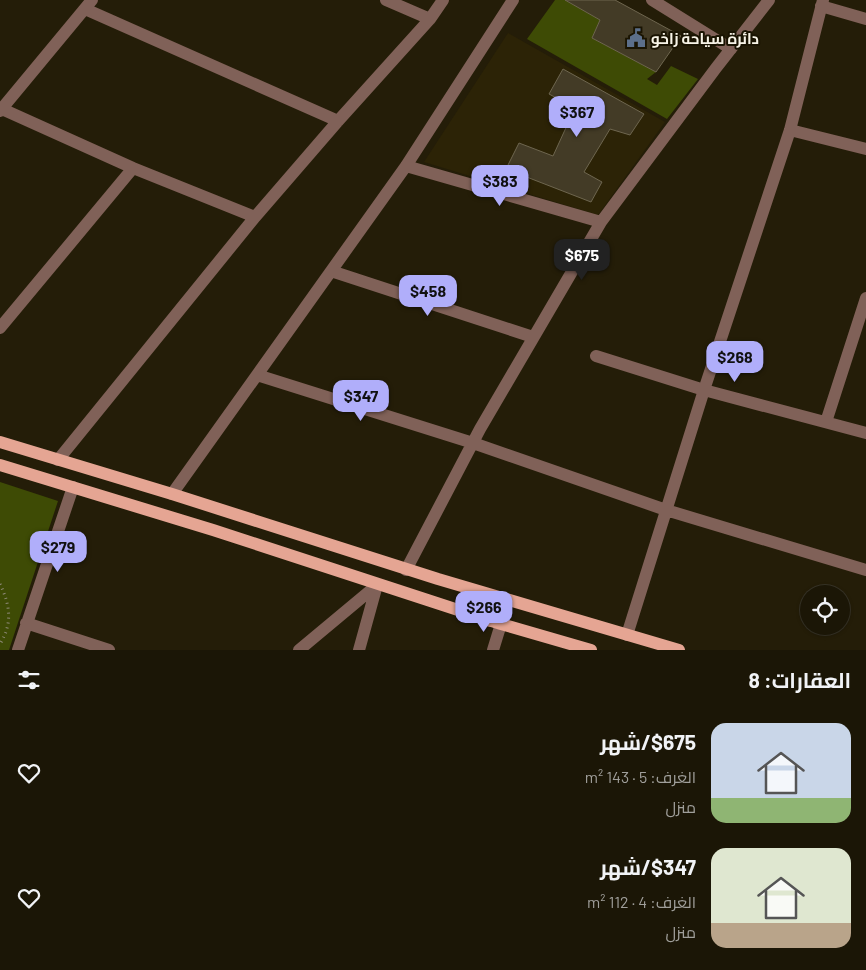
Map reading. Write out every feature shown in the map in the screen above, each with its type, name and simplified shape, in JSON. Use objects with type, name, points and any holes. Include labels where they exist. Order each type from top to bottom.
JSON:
[{"type":"main road","points":[[0,442],[172,494],[406,570],[679,650]]},
{"type":"main road","points":[[0,465],[213,530],[458,611],[591,650]]},
{"type":"main road","points":[[458,611],[466,608],[471,601],[469,589]]},
{"type":"main road","points":[[495,622],[488,615],[488,609],[490,603],[501,598]]},
{"type":"street","points":[[386,0],[430,19]]},
{"type":"street","points":[[58,460],[255,217],[430,19],[442,0]]},
{"type":"street","points":[[172,494],[406,166],[513,0]]},
{"type":"street","points":[[652,0],[672,5],[731,49]]},
{"type":"street","points":[[406,570],[473,443],[533,337],[602,222],[768,0]]},
{"type":"street","points":[[627,635],[704,390],[790,130],[822,3],[866,19]]},
{"type":"street","points":[[255,217],[133,168],[1,110],[88,4],[338,121]]},
{"type":"street","points":[[790,130],[866,149]]},
{"type":"street","points":[[406,166],[602,222]]},
{"type":"street","points":[[0,328],[133,168]]},
{"type":"street","points":[[331,271],[533,337]]},
{"type":"street","points":[[826,422],[866,298]]},
{"type":"street","points":[[596,356],[704,390],[866,434]]},
{"type":"street","points":[[257,375],[473,443],[666,510],[866,570]]},
{"type":"street","points":[[18,650],[73,487]]},
{"type":"street","points":[[352,650],[361,644],[377,585]]},
{"type":"street","points":[[299,650],[377,585]]},
{"type":"street","points":[[493,650],[495,622]]},
{"type":"street","points":[[26,624],[109,650]]},
{"type":"path","points":[[0,584],[7,598],[9,617],[5,636],[0,644]]},
{"type":"shaded area","points":[[508,33],[665,122],[598,215],[424,162]]},
{"type":"green space","points":[[555,0],[565,0],[600,20],[592,38],[656,72],[647,79],[657,85],[671,66],[698,79],[667,119],[527,39]]},
{"type":"green space","points":[[0,482],[58,501],[9,650],[0,650]]},
{"type":"building","points":[[565,0],[615,0],[681,36],[656,72],[592,38],[600,20]]},
{"type":"building","points":[[563,69],[644,114],[630,135],[610,129],[584,172],[602,182],[591,202],[506,169],[519,143],[553,156],[575,108],[549,94]]},
{"type":"place","name":"دائرة سياحة زاخو","points":[[636,38]]}]
